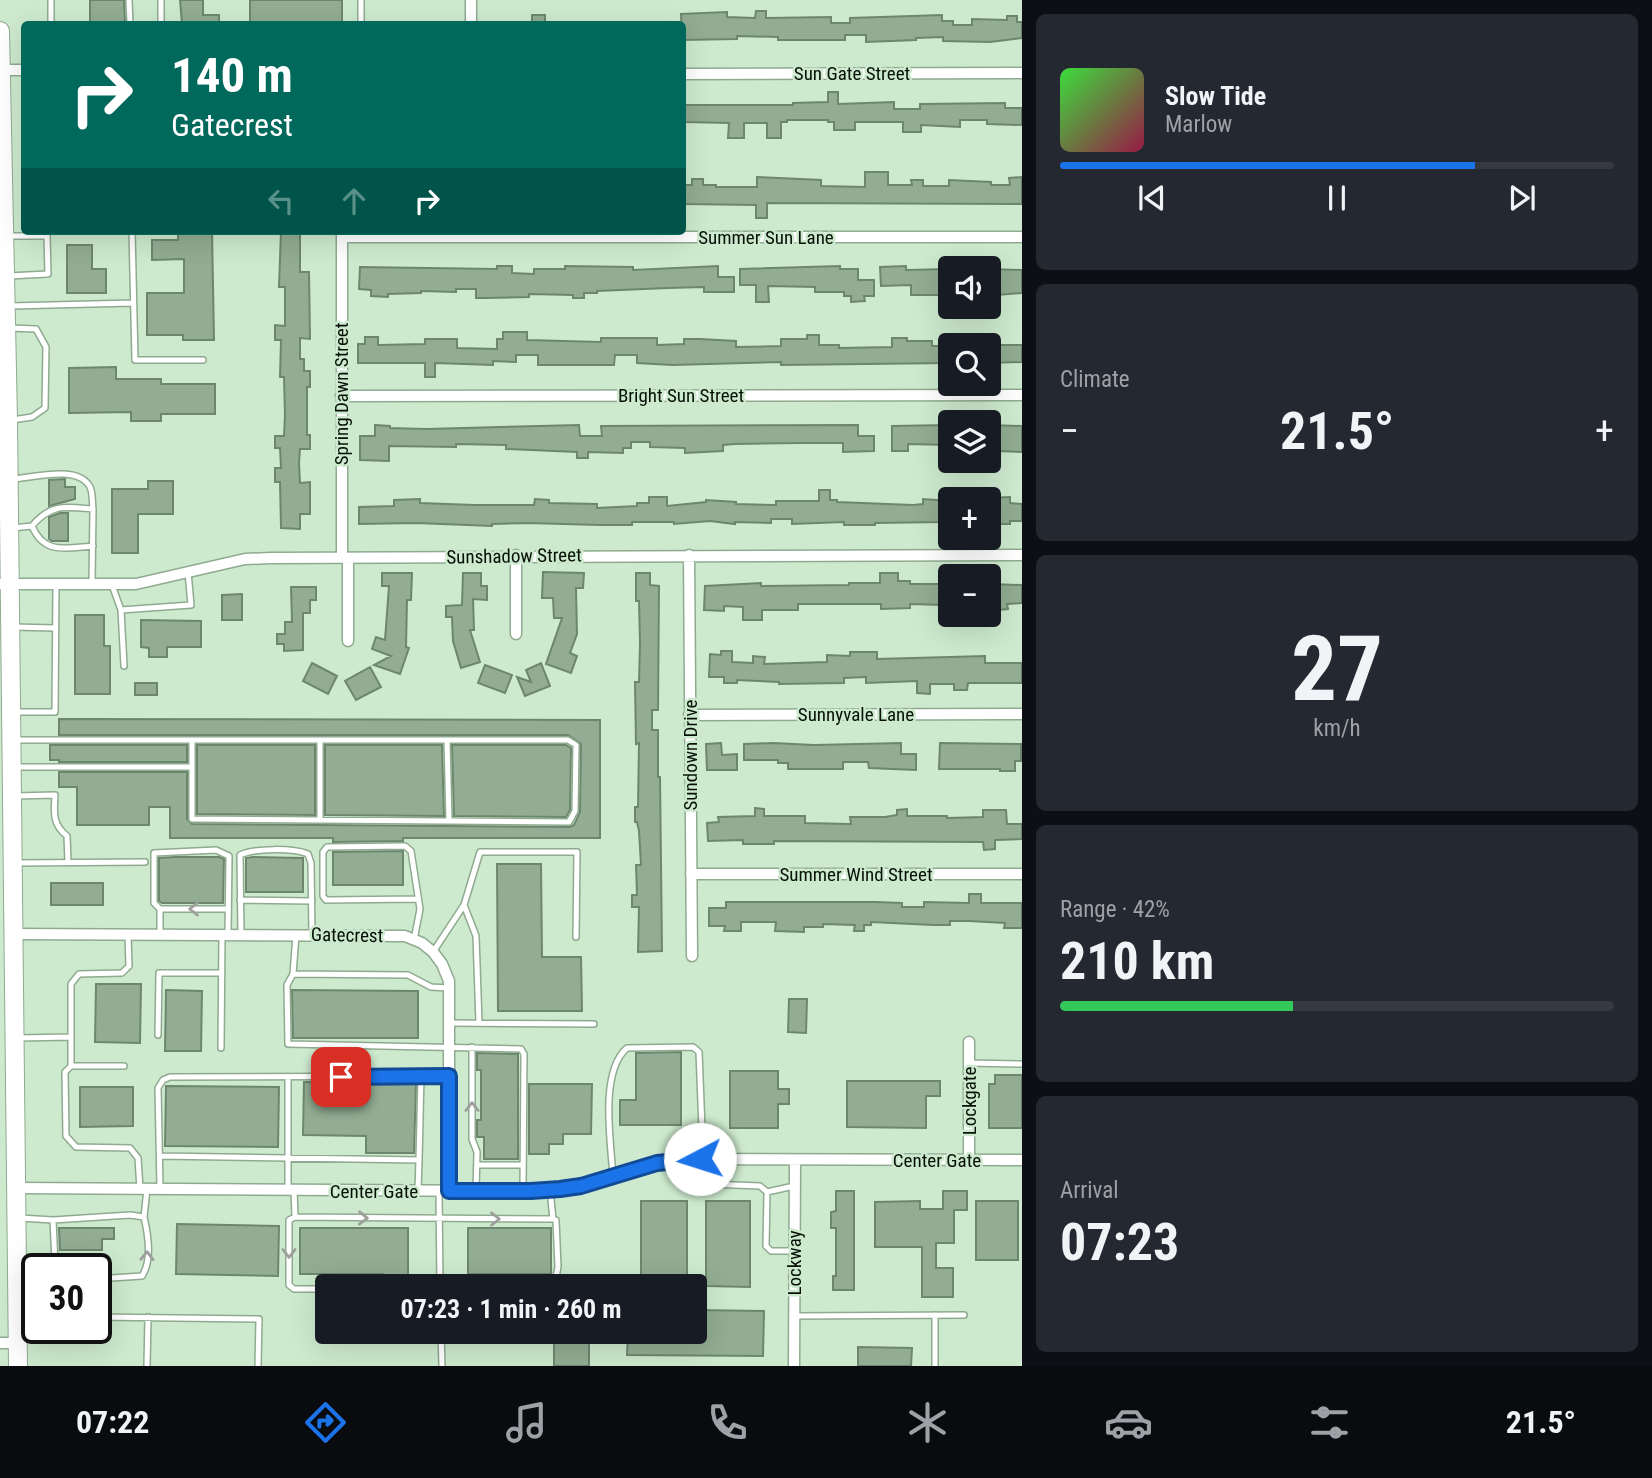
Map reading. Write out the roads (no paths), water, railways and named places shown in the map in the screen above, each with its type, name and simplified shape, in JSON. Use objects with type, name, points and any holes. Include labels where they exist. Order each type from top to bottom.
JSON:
[{"type":"main road","points":[[0,31],[4,236],[2,256],[6,306],[5,412],[9,480],[5,584],[10,627],[18,1261],[17,1317],[9,1343],[18,1366]]},
{"type":"street","points":[[471,0],[471,21]]},
{"type":"street","points":[[1,71],[21,71]]},
{"type":"street","name":"Sun Gate Street","points":[[686,74],[1022,73]]},
{"type":"street","name":"Spring Dawn Street","points":[[342,235],[341,396],[348,641]]},
{"type":"street","name":"Summer Sun Lane","points":[[569,235],[1022,237]]},
{"type":"street","name":"Bright Sun Street","points":[[341,396],[1022,395]]},
{"type":"street","points":[[516,555],[516,634]]},
{"type":"street","name":"Sunshadow Street","points":[[5,584],[113,585],[160,580],[245,559],[516,555],[1022,555]]},
{"type":"street","name":"Sundown Drive","points":[[689,555],[692,956]]},
{"type":"street","name":"Sunnyvale Lane","points":[[689,715],[1022,714]]},
{"type":"street","name":"Summer Wind Street","points":[[691,874],[1022,874]]},
{"type":"street","name":"Gatecrest","points":[[14,934],[405,936],[433,952]]},
{"type":"street","points":[[433,952],[442,964],[449,988],[450,1047],[444,1191]]},
{"type":"street","name":"Lockgate","points":[[969,1042],[969,1160]]},
{"type":"street","name":"Center Gate","points":[[16,1188],[523,1191],[581,1186],[657,1163],[705,1159],[1022,1160]]},
{"type":"street","name":"Lockway","points":[[794,1160],[794,1366]]},
{"type":"lane","points":[[51,0],[51,21]]},
{"type":"lane","points":[[129,0],[130,21]]},
{"type":"lane","points":[[161,0],[161,21]]},
{"type":"lane","points":[[361,0],[361,21]]},
{"type":"lane","points":[[132,235],[135,360],[202,360]]},
{"type":"lane","points":[[4,236],[47,236],[48,274],[5,276]]},
{"type":"lane","points":[[6,306],[133,303]]},
{"type":"lane","points":[[5,412],[33,417],[45,408],[46,347],[36,329],[6,328]]},
{"type":"lane","points":[[9,480],[65,473],[86,482],[92,489],[92,584]]},
{"type":"lane","points":[[9,528],[33,526],[47,510],[68,507],[93,509]]},
{"type":"lane","points":[[33,526],[37,538],[47,546],[93,546]]},
{"type":"lane","points":[[121,610],[191,605],[188,572]]},
{"type":"lane","points":[[11,712],[55,712],[56,585]]},
{"type":"lane","points":[[113,585],[121,610],[124,666]]},
{"type":"lane","points":[[10,627],[55,628]]},
{"type":"lane","points":[[12,740],[192,740],[320,740],[447,740],[568,740],[576,745],[575,811],[569,822],[192,819],[192,740]]},
{"type":"lane","points":[[320,740],[320,820]]},
{"type":"lane","points":[[447,740],[449,821]]},
{"type":"lane","points":[[12,767],[192,767]]},
{"type":"lane","points":[[12,797],[55,794],[54,819],[58,828],[67,836],[68,862]]},
{"type":"lane","points":[[414,940],[419,909],[418,899],[411,850],[405,846],[327,847],[323,852],[323,896],[326,900],[418,899]]},
{"type":"lane","points":[[160,934],[160,909],[154,903],[154,853],[216,850],[229,856],[228,909],[222,973],[221,1048]]},
{"type":"lane","points":[[241,934],[240,855],[249,851],[300,850],[308,854],[311,863],[312,935]]},
{"type":"lane","points":[[433,952],[464,905],[480,852],[577,852],[576,937]]},
{"type":"lane","points":[[13,863],[145,862]]},
{"type":"lane","points":[[240,900],[312,901]]},
{"type":"lane","points":[[464,905],[476,936],[479,1023]]},
{"type":"lane","points":[[160,909],[228,909]]},
{"type":"lane","points":[[112,1278],[142,1276],[147,1269],[148,1234],[138,1158],[130,1148],[76,1147],[66,1136],[65,1072],[71,1066],[71,984],[79,974],[122,973],[129,966],[128,934]]},
{"type":"lane","points":[[296,935],[293,974],[287,985],[288,1044],[521,1049],[524,1054],[523,1191]]},
{"type":"lane","points":[[158,1035],[159,973],[222,973]]},
{"type":"lane","points":[[293,974],[408,975],[431,987],[449,988]]},
{"type":"lane","points":[[450,1023],[594,1024]]},
{"type":"lane","points":[[15,1038],[71,1037]]},
{"type":"lane","points":[[613,1177],[610,1095],[614,1070],[620,1057],[628,1048],[687,1046],[699,1052],[704,1180],[709,1184],[760,1186],[767,1192]]},
{"type":"lane","points":[[472,1047],[472,1139],[477,1152],[476,1191]]},
{"type":"lane","points":[[969,1063],[1022,1064]]},
{"type":"lane","points":[[71,1066],[124,1066]]},
{"type":"lane","points":[[418,1191],[421,1076]]},
{"type":"lane","points":[[160,1189],[158,1088],[163,1080],[170,1077],[449,1076]]},
{"type":"lane","points":[[288,1077],[288,1157],[292,1219],[289,1285],[294,1289],[315,1289]]},
{"type":"lane","points":[[160,1156],[419,1160]]},
{"type":"lane","points":[[477,1165],[523,1165]]},
{"type":"lane","points":[[767,1192],[794,1186]]},
{"type":"lane","points":[[550,1189],[553,1219],[556,1220],[556,1274]]},
{"type":"lane","points":[[440,1274],[438,1219],[444,1191]]},
{"type":"lane","points":[[767,1192],[766,1246],[771,1251],[794,1251]]},
{"type":"lane","points":[[17,1218],[53,1220],[130,1215],[144,1217]]},
{"type":"lane","points":[[292,1219],[553,1219]]},
{"type":"lane","points":[[53,1220],[55,1253]]},
{"type":"lane","points":[[935,1315],[935,1366]]},
{"type":"lane","points":[[794,1316],[964,1315]]},
{"type":"lane","points":[[112,1317],[259,1319],[258,1366]]},
{"type":"lane","points":[[146,1366],[148,1317]]},
{"type":"lane","points":[[441,1344],[442,1366]]}]
